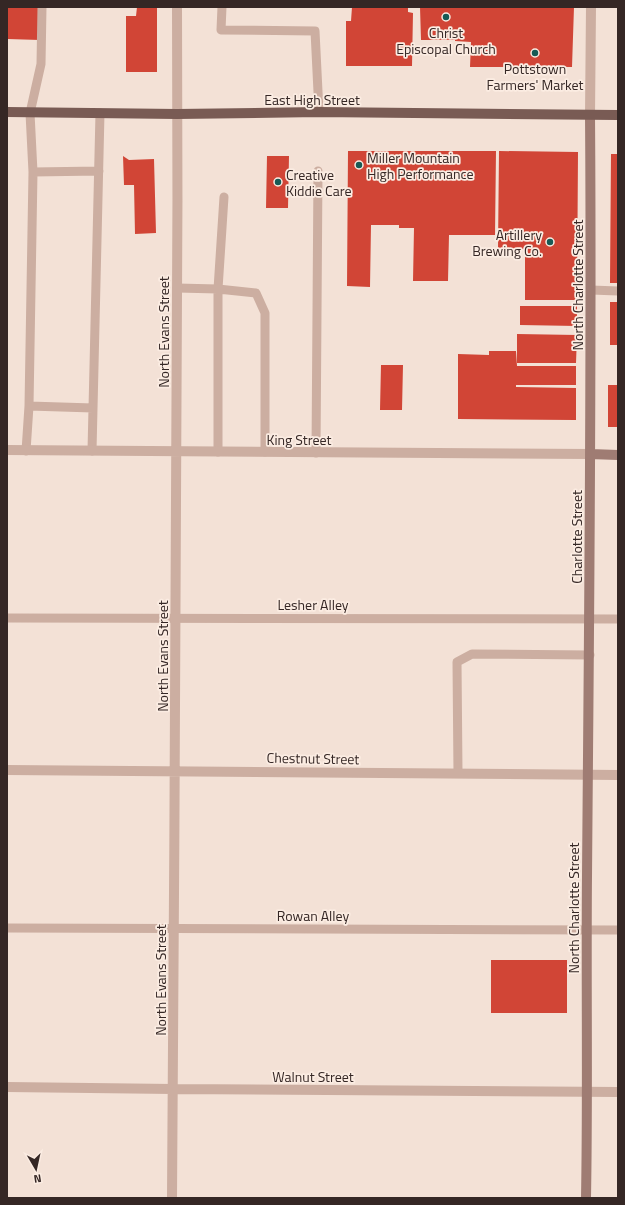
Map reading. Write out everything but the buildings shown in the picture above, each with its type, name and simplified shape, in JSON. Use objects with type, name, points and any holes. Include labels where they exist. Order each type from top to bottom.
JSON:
[{"type":"main road","name":"East High Street","points":[[7,112],[177,114],[319,112],[618,115]]},
{"type":"main road","name":"North Charlotte Street","points":[[590,115],[590,454]]},
{"type":"main road","points":[[590,454],[618,455]]},
{"type":"main road","name":"Charlotte Street","points":[[590,454],[590,619]]},
{"type":"main road","name":"North Charlotte Street","points":[[586,1198],[588,1092],[587,929],[590,619]]},
{"type":"street","name":"North Evans Street","points":[[172,1198],[176,771],[177,7]]},
{"type":"street","points":[[590,115],[591,7]]},
{"type":"street","name":"King Street","points":[[7,450],[590,454]]},
{"type":"street","name":"Chestnut Street","points":[[7,770],[618,775]]},
{"type":"street","name":"Walnut Street","points":[[7,1087],[618,1092]]},
{"type":"lane","points":[[26,451],[29,406],[33,172],[30,112],[42,64],[42,7]]},
{"type":"lane","points":[[222,7],[221,30],[315,31],[319,112]]},
{"type":"lane","points":[[92,451],[100,113]]},
{"type":"lane","points":[[316,453],[318,171]]},
{"type":"lane","points":[[33,172],[99,172]]},
{"type":"lane","points":[[218,452],[218,289],[224,197]]},
{"type":"lane","points":[[177,288],[218,289],[256,293],[265,313],[265,452]]},
{"type":"lane","points":[[591,290],[618,291]]},
{"type":"lane","points":[[29,406],[93,408]]},
{"type":"lane","name":"Lesher Alley","points":[[7,618],[618,619]]},
{"type":"lane","points":[[458,773],[457,662],[472,654],[590,655]]},
{"type":"lane","name":"Rowan Alley","points":[[7,928],[618,930]]},
{"type":"place","name":"Christ Episcopal Church","points":[[446,17]]},
{"type":"place","name":"Pottstown Farmers' Market","points":[[535,53]]},
{"type":"place","name":"Miller Mountain High Performance","points":[[359,165]]},
{"type":"place","name":"Creative Kiddie Care","points":[[278,182]]},
{"type":"place","name":"Artillery Brewing Co.","points":[[550,242]]}]
